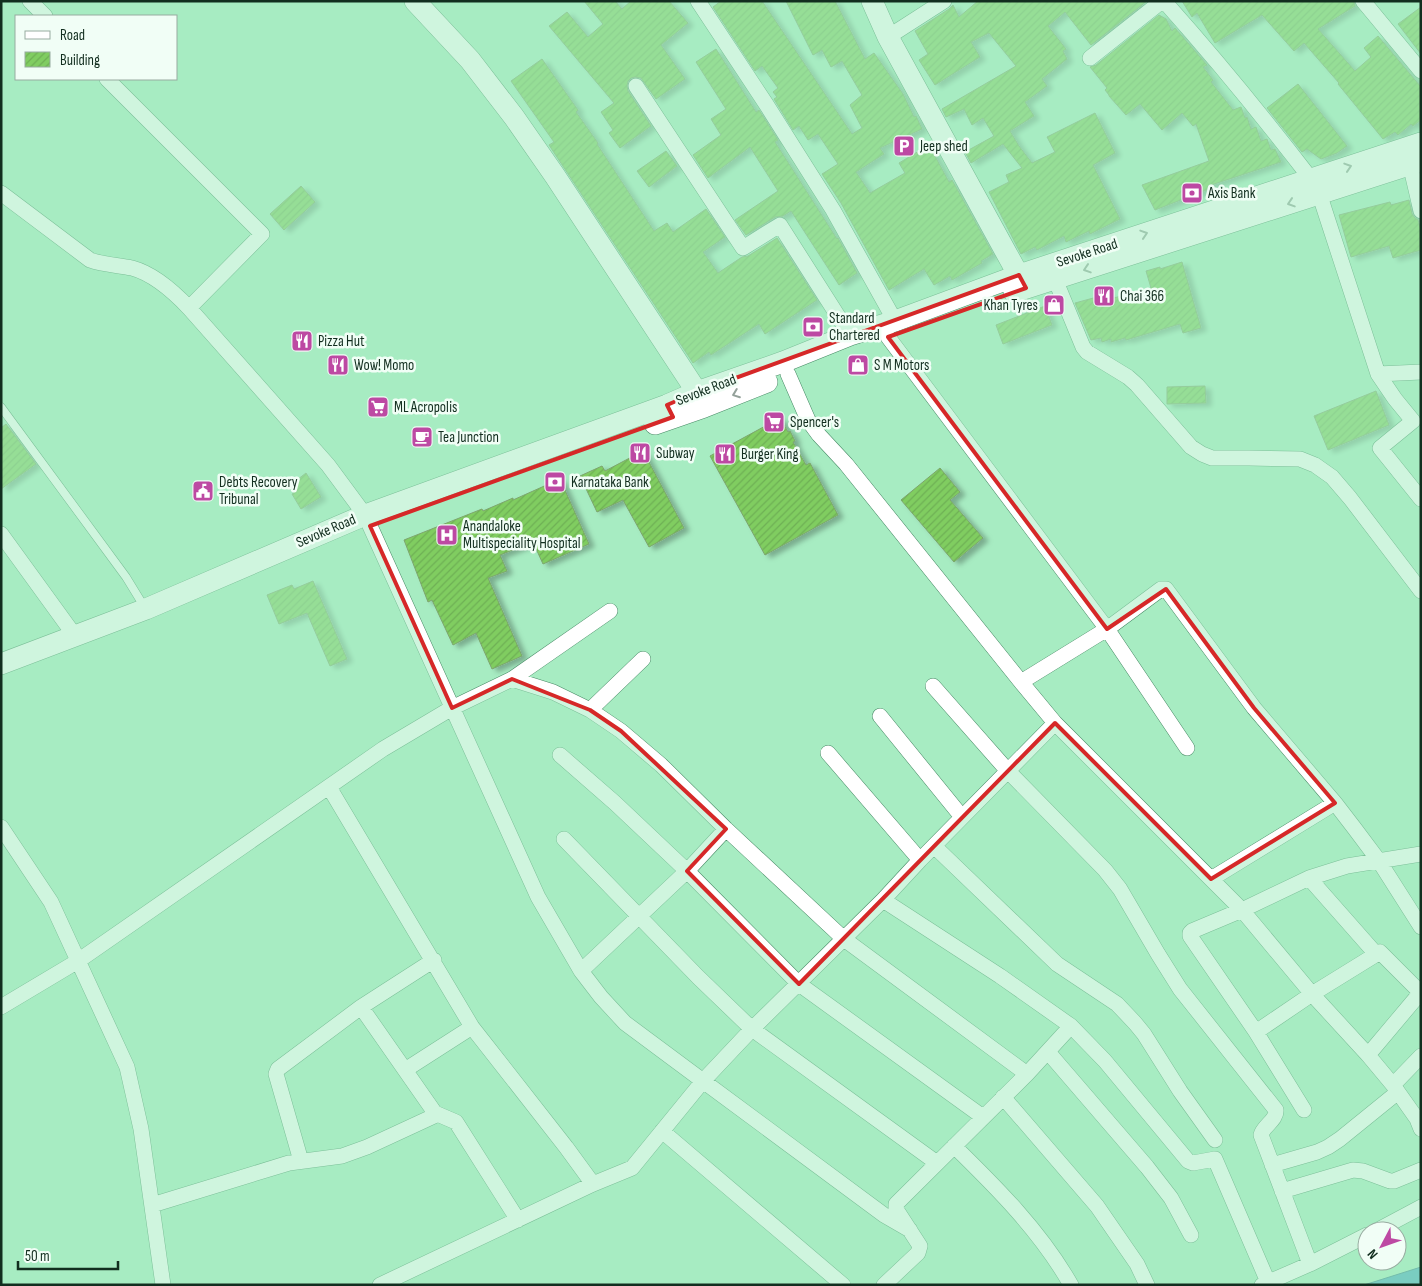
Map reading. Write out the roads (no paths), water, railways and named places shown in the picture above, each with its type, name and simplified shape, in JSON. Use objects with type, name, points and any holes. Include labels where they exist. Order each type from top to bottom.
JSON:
[{"type":"main road","points":[[415,1],[470,60],[514,117],[561,185],[701,399]]},
{"type":"main road","points":[[872,1],[888,37],[1022,282]]},
{"type":"main road","name":"Sevoke Road","points":[[1022,282],[1054,279],[1315,186],[1421,143]]},
{"type":"main road","name":"Sevoke Road","points":[[701,399],[788,374],[892,329],[1022,282],[1315,186],[1415,162]]},
{"type":"main road","name":"Sevoke Road","points":[[1,664],[146,609],[368,520],[701,399],[783,362],[850,335],[892,329]]},
{"type":"main road","name":"Sevoke Road","points":[[1,680],[368,520]]},
{"type":"street","points":[[30,1],[44,15]]},
{"type":"street","points":[[698,1],[833,210],[892,329],[1107,629],[1187,748]]},
{"type":"street","points":[[888,37],[944,1]]},
{"type":"street","points":[[1090,58],[1163,1],[1260,113],[1315,186],[1378,374],[1394,399],[1413,421],[1380,448],[1421,499]]},
{"type":"street","points":[[1363,1],[1421,71]]},
{"type":"street","points":[[108,80],[262,234],[189,308]]},
{"type":"street","points":[[636,86],[743,248],[780,225],[850,335]]},
{"type":"street","points":[[1415,162],[1421,211]]},
{"type":"street","points":[[1,193],[90,260],[133,268],[169,289],[189,308],[328,465],[368,520],[538,897],[581,971],[601,997],[625,1022],[703,1081],[884,1215],[910,1230]]},
{"type":"street","points":[[1054,279],[1083,347],[1087,352],[1128,377],[1137,385],[1192,447],[1212,458],[1300,459],[1315,464],[1332,477],[1350,498],[1421,591]]},
{"type":"street","points":[[1378,374],[1421,372]]},
{"type":"street","points":[[788,374],[808,420],[819,435],[846,464],[1021,682],[1055,722],[1242,910],[1312,994],[1368,1055],[1419,1121]]},
{"type":"street","points":[[1,534],[75,636]]},
{"type":"street","points":[[1021,682],[1107,629],[1161,589],[1166,590],[1254,708],[1335,803],[1379,861],[1421,927]]},
{"type":"street","points":[[1,1007],[78,961],[383,749],[452,708],[512,679],[610,611]]},
{"type":"street","points":[[590,710],[643,659]]},
{"type":"street","points":[[512,679],[553,692],[590,710],[621,731],[661,765],[726,829],[844,939],[1027,1074]]},
{"type":"street","points":[[933,686],[1007,770],[1106,870],[1120,889],[1180,989],[1277,1111],[1276,1115],[1261,1132],[1310,1264]]},
{"type":"street","points":[[880,716],[962,817]]},
{"type":"street","points":[[380,1285],[593,1184],[632,1168],[703,1081],[752,1029],[883,900],[1055,722]]},
{"type":"street","points":[[828,753],[920,860]]},
{"type":"street","points":[[560,755],[615,803],[687,871],[799,984],[983,1117]]},
{"type":"street","points":[[329,787],[472,1026],[593,1184]]},
{"type":"street","points":[[1212,879],[1335,803]]},
{"type":"street","points":[[1,827],[51,902],[127,1067],[141,1129],[163,1285]]},
{"type":"street","points":[[581,971],[687,871],[726,829]]},
{"type":"street","points":[[564,839],[752,1029],[937,1163]]},
{"type":"street","points":[[934,846],[1057,964],[1117,1004],[1144,1034],[1180,1091],[1215,1140]]},
{"type":"street","points":[[1304,1110],[1256,1032],[1189,934],[1192,930],[1242,910],[1309,878],[1347,866],[1421,854]]},
{"type":"street","points":[[1309,878],[1376,954]]},
{"type":"street","points":[[883,900],[1000,976],[1071,1026],[1105,1061],[1188,1161],[1193,1163],[1213,1158],[1217,1160],[1265,1283],[1357,1241]]},
{"type":"street","points":[[1256,1032],[1312,994],[1380,952],[1420,992],[1368,1055]]},
{"type":"street","points":[[301,1161],[276,1071],[361,1007],[434,960]]},
{"type":"street","points":[[361,1007],[435,1113],[456,1122],[518,1220]]},
{"type":"street","points":[[405,1070],[472,1026]]},
{"type":"street","points":[[884,1285],[920,1250],[920,1246],[896,1209],[896,1204],[1027,1074],[1071,1026]]},
{"type":"street","points":[[1048,1052],[1153,1174],[1171,1198],[1191,1235]]},
{"type":"street","points":[[1272,1165],[1317,1152],[1340,1139],[1395,1089],[1421,1056]]},
{"type":"street","points":[[1003,1097],[1097,1206],[1137,1264],[1147,1285]]},
{"type":"street","points":[[152,1205],[301,1161],[342,1156],[367,1147],[434,1116],[435,1113]]},
{"type":"street","points":[[662,1131],[843,1285]]},
{"type":"street","points":[[954,1146],[991,1182],[1027,1223],[1054,1257],[1070,1285]]},
{"type":"street","points":[[1282,1191],[1353,1170],[1362,1171],[1390,1181],[1421,1170]]},
{"type":"street","points":[[1395,1221],[1421,1207]]},
{"type":"lane","points":[[1,407],[126,577],[146,609]]},
{"type":"water","points":[[1421,1267],[1421,1285],[1364,1285]]},
{"type":"place","name":"Jeep shed","points":[[904,146]]},
{"type":"place","name":"Axis Bank","points":[[1192,193]]},
{"type":"place","name":"Chai 366","points":[[1104,296]]},
{"type":"place","name":"Khan Tyres","points":[[1054,305]]},
{"type":"place","name":"Standard Chartered","points":[[813,327]]},
{"type":"place","name":"Pizza Hut","points":[[302,341]]},
{"type":"place","name":"Wow! Momo","points":[[338,365]]},
{"type":"place","name":"S M Motors","points":[[858,365]]},
{"type":"place","name":"ML Acropolis","points":[[378,407]]},
{"type":"place","name":"Spencer's","points":[[774,422]]},
{"type":"place","name":"Tea Junction","points":[[422,437]]},
{"type":"place","name":"Subway","points":[[640,453]]},
{"type":"place","name":"Burger King","points":[[725,454]]},
{"type":"place","name":"Karnataka Bank","points":[[555,482]]},
{"type":"place","name":"Debts Recovery Tribunal","points":[[203,491]]},
{"type":"place","name":"Anandaloke Multispeciality Hospital","points":[[447,535]]}]
